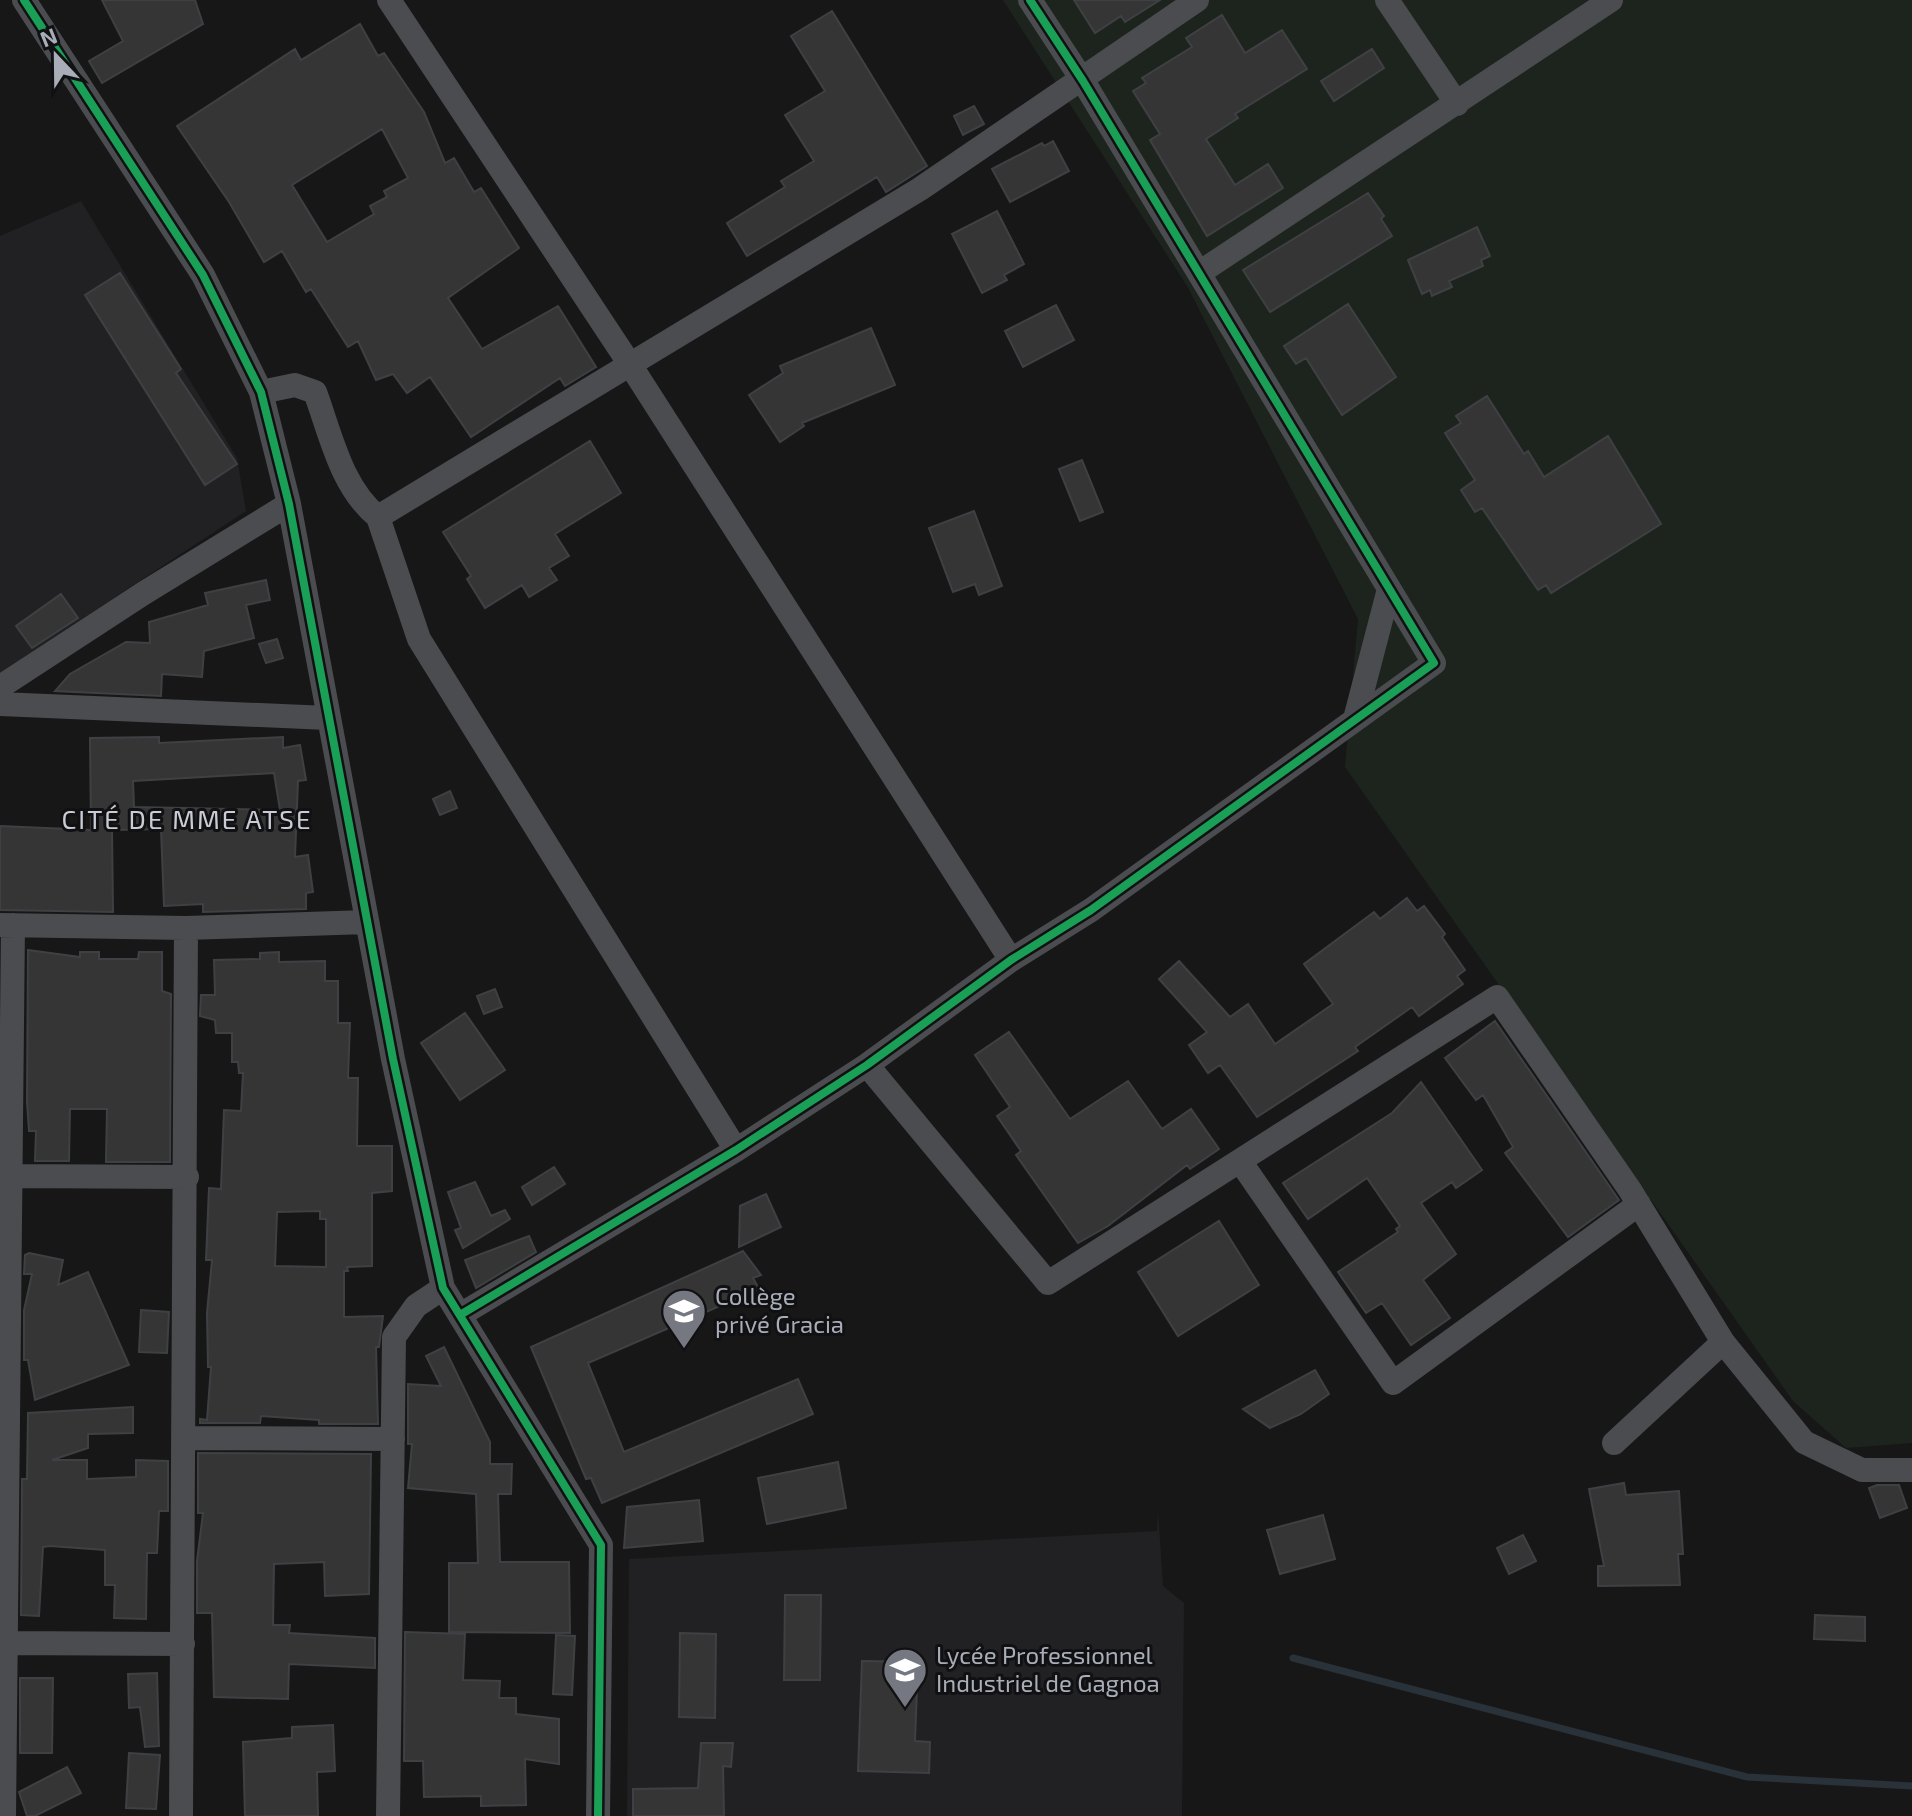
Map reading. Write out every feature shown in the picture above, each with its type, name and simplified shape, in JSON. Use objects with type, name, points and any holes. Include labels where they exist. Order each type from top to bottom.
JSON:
[{"type":"street","points":[[24,0],[203,275],[261,392],[289,504],[367,922],[443,1288],[601,1545],[598,1816]]},
{"type":"street","points":[[460,1315],[736,1150],[867,1065],[1011,960],[1091,910],[1434,663],[1083,81],[1030,0]]},
{"type":"street","points":[[378,517],[920,189],[1083,81],[1197,0]]},
{"type":"street","points":[[1387,0],[1457,104]]},
{"type":"street","points":[[1199,273],[1611,0]]},
{"type":"street","points":[[395,2],[1011,960]]},
{"type":"street","points":[[261,392],[295,385],[315,392],[348,482],[362,504],[378,517],[419,639],[736,1150]]},
{"type":"street","points":[[0,687],[289,504]]},
{"type":"street","points":[[1355,719],[1389,589]]},
{"type":"street","points":[[0,704],[328,718]]},
{"type":"street","points":[[4,1816],[11,1176],[7,925],[186,928],[367,922]]},
{"type":"street","points":[[181,1816],[187,1177],[186,928]]},
{"type":"street","points":[[867,1065],[1048,1283],[1497,997],[1639,1204],[1723,1342],[1804,1442],[1862,1470],[1912,1470]]},
{"type":"street","points":[[1240,1161],[1393,1383],[1639,1204]]},
{"type":"street","points":[[11,1176],[187,1177]]},
{"type":"street","points":[[388,1816],[394,1337],[416,1306],[443,1288]]},
{"type":"street","points":[[1614,1443],[1723,1342]]},
{"type":"street","points":[[185,1438],[393,1439]]},
{"type":"street","points":[[6,1643],[183,1644]]},
{"type":"shaded area","points":[[1003,0],[1912,0],[1912,1443],[1846,1448],[1793,1401],[1345,767],[1358,619],[1187,286]]},
{"type":"shaded area","points":[[81,201],[237,458],[246,511],[0,673],[0,236]]},
{"type":"shaded area","name":"Lycée Professionnel Industriel de Gagnoa","points":[[1158,1511],[1163,1586],[1184,1603],[1182,1816],[627,1816],[629,1559],[1157,1531]]},
{"type":"building","points":[[102,0],[195,0],[203,24],[102,83],[89,61],[123,41]]},
{"type":"building","points":[[1074,0],[1160,0],[1125,22],[1121,16],[1095,33]]},
{"type":"building","points":[[832,11],[927,166],[886,192],[877,177],[747,256],[727,223],[785,187],[781,181],[814,161],[785,115],[825,91],[791,36]]},
{"type":"building","points":[[1222,15],[1245,53],[1282,30],[1307,69],[1235,114],[1238,118],[1206,139],[1235,185],[1268,164],[1283,188],[1207,236],[1150,140],[1160,134],[1133,91],[1146,83],[1142,78],[1192,47],[1186,38]]},
{"type":"building","points":[[360,24],[378,56],[384,53],[424,112],[445,163],[454,158],[474,192],[481,188],[519,248],[448,298],[482,349],[558,306],[596,367],[565,386],[560,378],[471,437],[430,377],[407,393],[393,374],[376,380],[358,341],[348,347],[311,289],[306,292],[282,251],[264,262],[229,202],[177,126],[295,49],[301,60]],"holes":[[[382,129],[408,178],[384,191],[387,197],[370,206],[374,214],[327,242],[292,185]]]},
{"type":"building","points":[[1372,49],[1384,68],[1334,101],[1321,81]]},
{"type":"building","points":[[974,106],[984,124],[963,135],[954,116]]},
{"type":"building","points":[[1053,141],[1069,171],[1010,202],[992,169],[1042,143],[1044,146]]},
{"type":"building","points":[[1368,193],[1384,216],[1381,219],[1392,236],[1270,312],[1243,270]]},
{"type":"building","points":[[997,211],[1024,264],[1004,275],[1007,280],[982,293],[952,234]]},
{"type":"building","points":[[1477,227],[1490,256],[1481,260],[1483,266],[1449,281],[1452,287],[1432,296],[1430,290],[1422,294],[1408,260]]},
{"type":"building","points":[[120,273],[181,369],[176,373],[237,464],[205,485],[85,295]]},
{"type":"building","points":[[1348,304],[1396,377],[1342,415],[1306,358],[1296,364],[1284,346]]},
{"type":"building","points":[[1056,305],[1074,340],[1023,367],[1005,331]]},
{"type":"building","points":[[871,328],[895,385],[802,423],[804,426],[780,442],[749,395],[783,373],[780,366]]},
{"type":"building","points":[[1487,396],[1524,454],[1528,451],[1544,477],[1608,436],[1661,524],[1551,593],[1546,585],[1538,590],[1482,508],[1475,512],[1461,490],[1475,480],[1445,433],[1461,423],[1456,416]]},
{"type":"building","points":[[590,441],[621,493],[555,534],[569,556],[549,568],[557,580],[529,597],[522,585],[485,608],[467,579],[471,576],[443,532]]},
{"type":"building","points":[[1082,460],[1103,512],[1080,521],[1059,469]]},
{"type":"building","points":[[974,511],[1002,586],[979,595],[975,584],[953,592],[929,528]]},
{"type":"building","points":[[266,580],[270,600],[246,605],[254,638],[204,651],[202,677],[162,674],[161,696],[55,691],[70,674],[126,642],[150,643],[149,622],[208,605],[205,593]]},
{"type":"building","points":[[61,594],[78,618],[32,648],[16,626]]},
{"type":"building","points":[[277,639],[283,658],[266,663],[259,644]]},
{"type":"building","points":[[159,737],[159,743],[283,737],[283,748],[300,745],[306,780],[298,781],[295,857],[308,855],[313,892],[306,893],[306,909],[203,912],[203,904],[164,906],[161,829],[112,830],[113,912],[0,910],[0,826],[91,830],[90,738]],"holes":[[[274,773],[280,810],[134,807],[133,781]]]},
{"type":"building","points":[[450,791],[457,808],[440,815],[433,799]]},
{"type":"building","points":[[1407,898],[1417,911],[1424,906],[1445,934],[1442,937],[1465,970],[1457,976],[1463,984],[1419,1016],[1412,1007],[1355,1047],[1358,1051],[1257,1117],[1220,1065],[1208,1073],[1189,1045],[1207,1032],[1159,979],[1179,961],[1230,1017],[1248,1004],[1275,1044],[1333,1004],[1304,964],[1374,912],[1380,919]]},
{"type":"building","points":[[28,950],[80,957],[80,952],[99,952],[99,959],[138,959],[139,952],[162,952],[162,991],[171,994],[170,1162],[106,1162],[107,1109],[70,1109],[69,1161],[35,1161],[36,1131],[29,1131],[27,1102]]},
{"type":"building","points":[[279,952],[279,962],[325,961],[325,981],[338,981],[338,1023],[350,1023],[348,1078],[358,1078],[357,1146],[392,1146],[392,1191],[372,1193],[372,1266],[347,1267],[348,1271],[344,1271],[344,1317],[383,1316],[379,1347],[376,1347],[378,1424],[319,1424],[319,1420],[261,1416],[260,1423],[200,1423],[200,1419],[207,1420],[211,1367],[208,1367],[207,1313],[212,1260],[206,1260],[209,1188],[221,1189],[224,1110],[241,1111],[243,1073],[239,1073],[238,1062],[232,1062],[232,1033],[216,1033],[215,1020],[200,1016],[201,995],[215,995],[214,960],[260,959],[260,953]],"holes":[[[320,1211],[320,1219],[326,1219],[326,1267],[275,1266],[277,1212]]]},
{"type":"building","points":[[495,989],[502,1007],[484,1014],[477,996]]},
{"type":"building","points":[[465,1013],[505,1070],[460,1100],[421,1043]]},
{"type":"building","points":[[1495,1021],[1619,1200],[1568,1237],[1505,1153],[1513,1147],[1483,1095],[1476,1100],[1445,1058]]},
{"type":"building","points":[[1009,1032],[1070,1119],[1128,1081],[1162,1129],[1191,1109],[1219,1149],[1190,1169],[1187,1165],[1108,1226],[1078,1243],[1016,1155],[1021,1151],[997,1116],[1010,1107],[975,1055]]},
{"type":"building","points":[[1421,1082],[1482,1170],[1456,1188],[1452,1182],[1421,1203],[1456,1254],[1423,1280],[1450,1318],[1411,1345],[1382,1303],[1366,1313],[1338,1272],[1398,1232],[1396,1229],[1400,1226],[1367,1178],[1308,1219],[1283,1183],[1392,1113]]},
{"type":"building","points":[[554,1167],[565,1184],[532,1205],[522,1187]]},
{"type":"building","points":[[475,1182],[491,1216],[505,1210],[510,1219],[463,1248],[455,1230],[461,1228],[448,1192]]},
{"type":"building","points":[[766,1194],[781,1227],[739,1247],[740,1206]]},
{"type":"building","points":[[1219,1221],[1259,1285],[1178,1336],[1138,1272]]},
{"type":"building","points":[[529,1236],[536,1252],[476,1288],[465,1260]]},
{"type":"building","points":[[743,1251],[761,1275],[753,1278],[759,1289],[588,1363],[624,1452],[798,1379],[813,1414],[602,1503],[591,1478],[586,1479],[531,1347]]},
{"type":"building","points":[[29,1253],[63,1260],[58,1285],[88,1272],[129,1365],[35,1400],[28,1360],[24,1360],[24,1310],[32,1274],[24,1274],[25,1255]]},
{"type":"building","points":[[141,1310],[169,1312],[167,1353],[139,1352]]},
{"type":"building","points":[[444,1347],[490,1442],[490,1464],[512,1464],[511,1494],[498,1494],[500,1562],[569,1562],[570,1633],[449,1632],[449,1563],[478,1563],[476,1494],[408,1488],[412,1444],[408,1444],[408,1384],[441,1386],[426,1356]]},
{"type":"building","points":[[1315,1370],[1329,1394],[1301,1414],[1270,1428],[1243,1409]]},
{"type":"building","points":[[133,1407],[133,1433],[88,1434],[88,1448],[52,1460],[87,1460],[87,1479],[136,1477],[136,1460],[168,1461],[168,1511],[159,1511],[157,1553],[147,1553],[146,1619],[114,1618],[115,1585],[105,1585],[105,1550],[50,1546],[43,1547],[39,1616],[21,1615],[22,1479],[27,1479],[28,1413]]},
{"type":"building","points":[[198,1453],[371,1454],[369,1594],[325,1596],[324,1562],[274,1564],[273,1625],[290,1625],[289,1633],[375,1638],[375,1668],[289,1664],[288,1699],[214,1697],[212,1613],[197,1613],[197,1561],[203,1513],[198,1513]]},
{"type":"building","points":[[838,1462],[846,1508],[767,1524],[758,1478]]},
{"type":"building","points":[[1624,1483],[1626,1495],[1679,1491],[1683,1554],[1678,1554],[1680,1585],[1598,1586],[1598,1566],[1604,1566],[1589,1489]]},
{"type":"building","points":[[1899,1485],[1907,1508],[1880,1518],[1869,1488]]},
{"type":"building","points":[[699,1500],[703,1541],[624,1548],[627,1507]]},
{"type":"building","points":[[1323,1515],[1335,1559],[1280,1574],[1267,1530]]},
{"type":"building","points":[[1523,1535],[1536,1561],[1509,1574],[1497,1548]]},
{"type":"building","points":[[785,1595],[821,1595],[820,1680],[784,1680]]},
{"type":"building","points":[[1815,1615],[1865,1617],[1865,1641],[1814,1639]]},
{"type":"building","points":[[405,1632],[465,1634],[463,1680],[500,1681],[499,1698],[516,1698],[516,1714],[559,1719],[559,1764],[525,1759],[526,1805],[481,1806],[481,1796],[424,1797],[423,1761],[404,1761]]},
{"type":"building","points":[[680,1633],[716,1634],[715,1718],[679,1717]]},
{"type":"building","points":[[556,1635],[575,1636],[572,1695],[553,1694]]},
{"type":"building","points":[[862,1661],[918,1662],[915,1741],[930,1742],[929,1773],[858,1771]]},
{"type":"building","points":[[157,1673],[159,1746],[145,1747],[140,1707],[129,1708],[128,1674]]},
{"type":"building","points":[[20,1678],[53,1678],[52,1753],[20,1753]]},
{"type":"building","points":[[333,1725],[335,1771],[317,1772],[318,1816],[245,1816],[243,1742],[292,1738],[292,1727]]},
{"type":"building","points":[[701,1743],[733,1743],[731,1767],[723,1766],[724,1816],[633,1816],[633,1789],[698,1788]]},
{"type":"building","points":[[129,1753],[160,1755],[156,1809],[126,1808]]},
{"type":"building","points":[[67,1767],[81,1793],[35,1816],[27,1816],[19,1792]]},
{"type":"waterway","points":[[1293,1658],[1747,1777],[1912,1786]]},
{"type":"cycle path","points":[[24,0],[203,275],[261,392],[289,504],[393,1059],[443,1288],[601,1545],[598,1816]]},
{"type":"cycle path","points":[[460,1315],[736,1150],[867,1065],[1011,960],[1091,910],[1434,663],[1083,81],[1030,0]]},
{"type":"place","name":"Collège privé Gracia","points":[[684,1350]]},
{"type":"place","name":"Lycée Professionnel Industriel de Gagnoa","points":[[905,1709]]},
{"type":"district","name":"CITÉ DE MME ATSE","points":[[187,820]]}]
